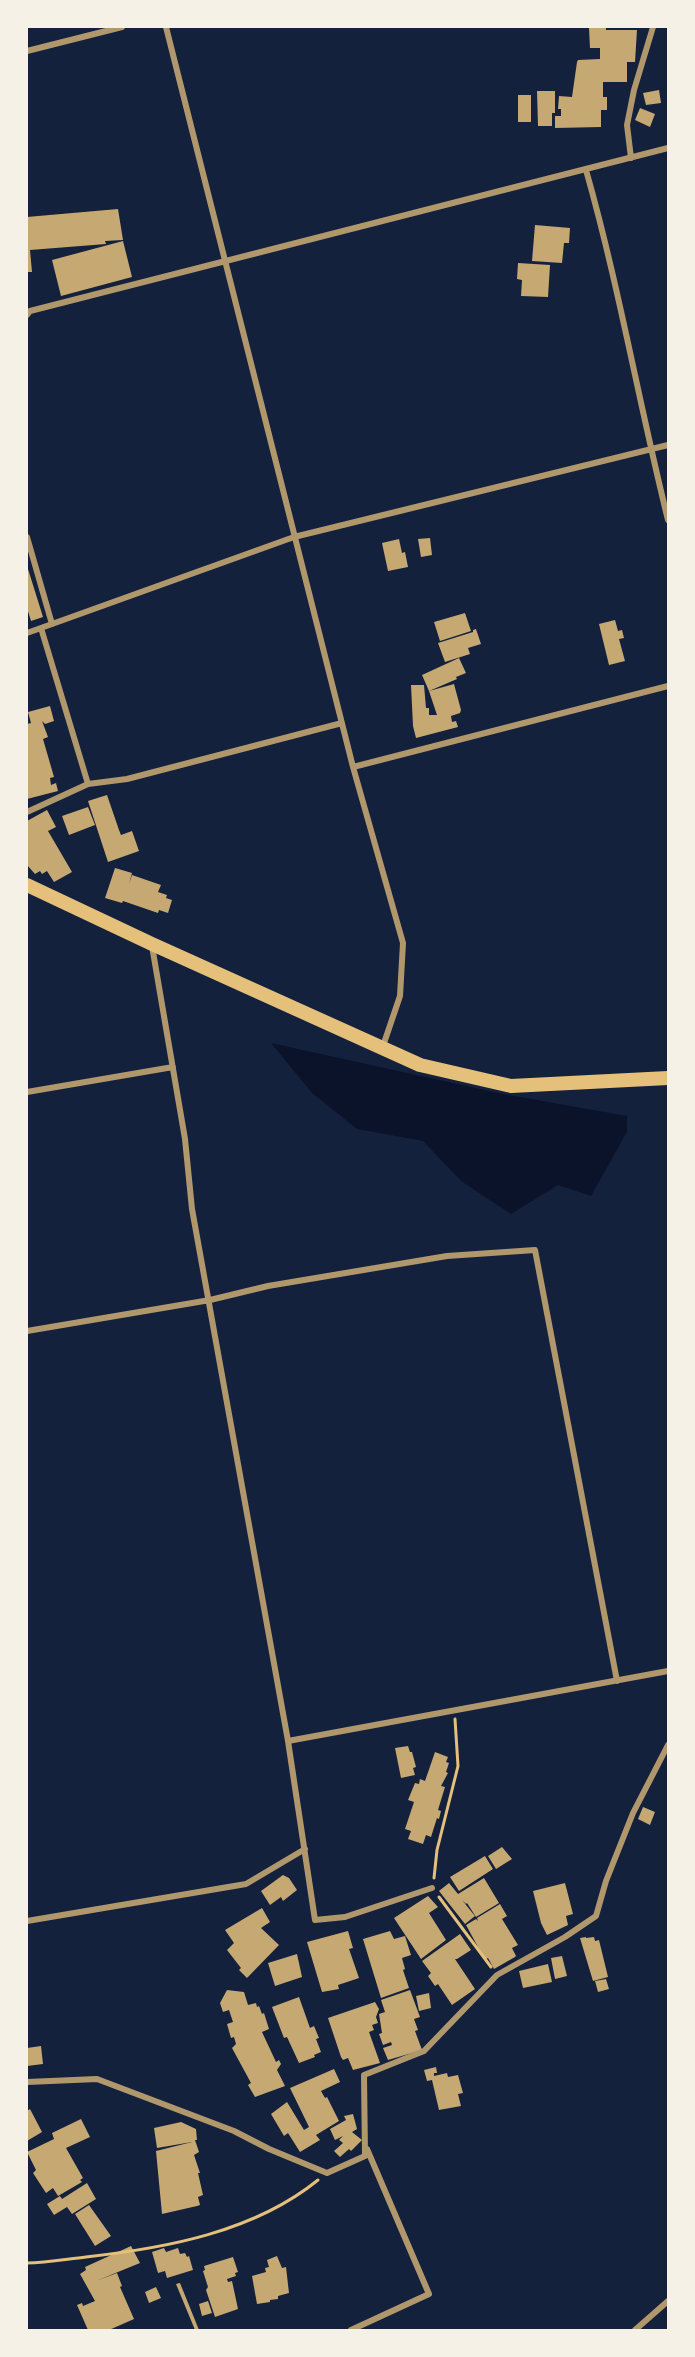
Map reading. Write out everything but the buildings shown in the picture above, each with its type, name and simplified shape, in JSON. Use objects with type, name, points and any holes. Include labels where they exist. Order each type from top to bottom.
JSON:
[{"type":"main road","points":[[27,885],[420,1065],[511,1086],[668,1078]]},
{"type":"street","points":[[27,51],[123,27]]},
{"type":"street","points":[[166,27],[353,767],[403,943],[400,996],[382,1049]]},
{"type":"street","points":[[631,158],[627,125],[634,90],[653,27]]},
{"type":"street","points":[[27,315],[30,311],[668,148]]},
{"type":"street","points":[[586,170],[608,247],[650,450],[668,520]]},
{"type":"street","points":[[27,633],[294,537],[668,445]]},
{"type":"street","points":[[27,537],[52,624]]},
{"type":"street","points":[[40,628],[88,784]]},
{"type":"street","points":[[353,767],[668,686]]},
{"type":"street","points":[[27,812],[88,784],[127,779],[342,723]]},
{"type":"street","points":[[152,944],[185,1139],[192,1209],[288,1741],[315,1920],[345,1917],[432,1888]]},
{"type":"street","points":[[27,1092],[172,1067]]},
{"type":"street","points":[[27,1331],[210,1300],[268,1286],[447,1256],[535,1250],[617,1681]]},
{"type":"street","points":[[288,1741],[668,1671]]},
{"type":"street","points":[[27,2082],[97,2079],[234,2131],[269,2149],[327,2173],[365,2156],[367,2149],[364,2075],[424,2052],[497,1975],[565,1937],[596,1916],[606,1881],[633,1813],[668,1745]]},
{"type":"street","points":[[27,1921],[246,1884],[305,1849]]},
{"type":"street","points":[[351,2330],[429,2294],[367,2149]]},
{"type":"street","points":[[635,2330],[668,2301]]},
{"type":"path","points":[[455,1711],[458,1766],[437,1850],[432,1888],[497,1975]]},
{"type":"path","points":[[27,2263],[144,2251],[190,2240],[274,2210],[299,2196],[327,2173]]},
{"type":"water","points":[[271,1043],[503,1094],[627,1116],[627,1132],[591,1196],[558,1185],[511,1214],[461,1181],[423,1141],[357,1129],[312,1093]]}]
